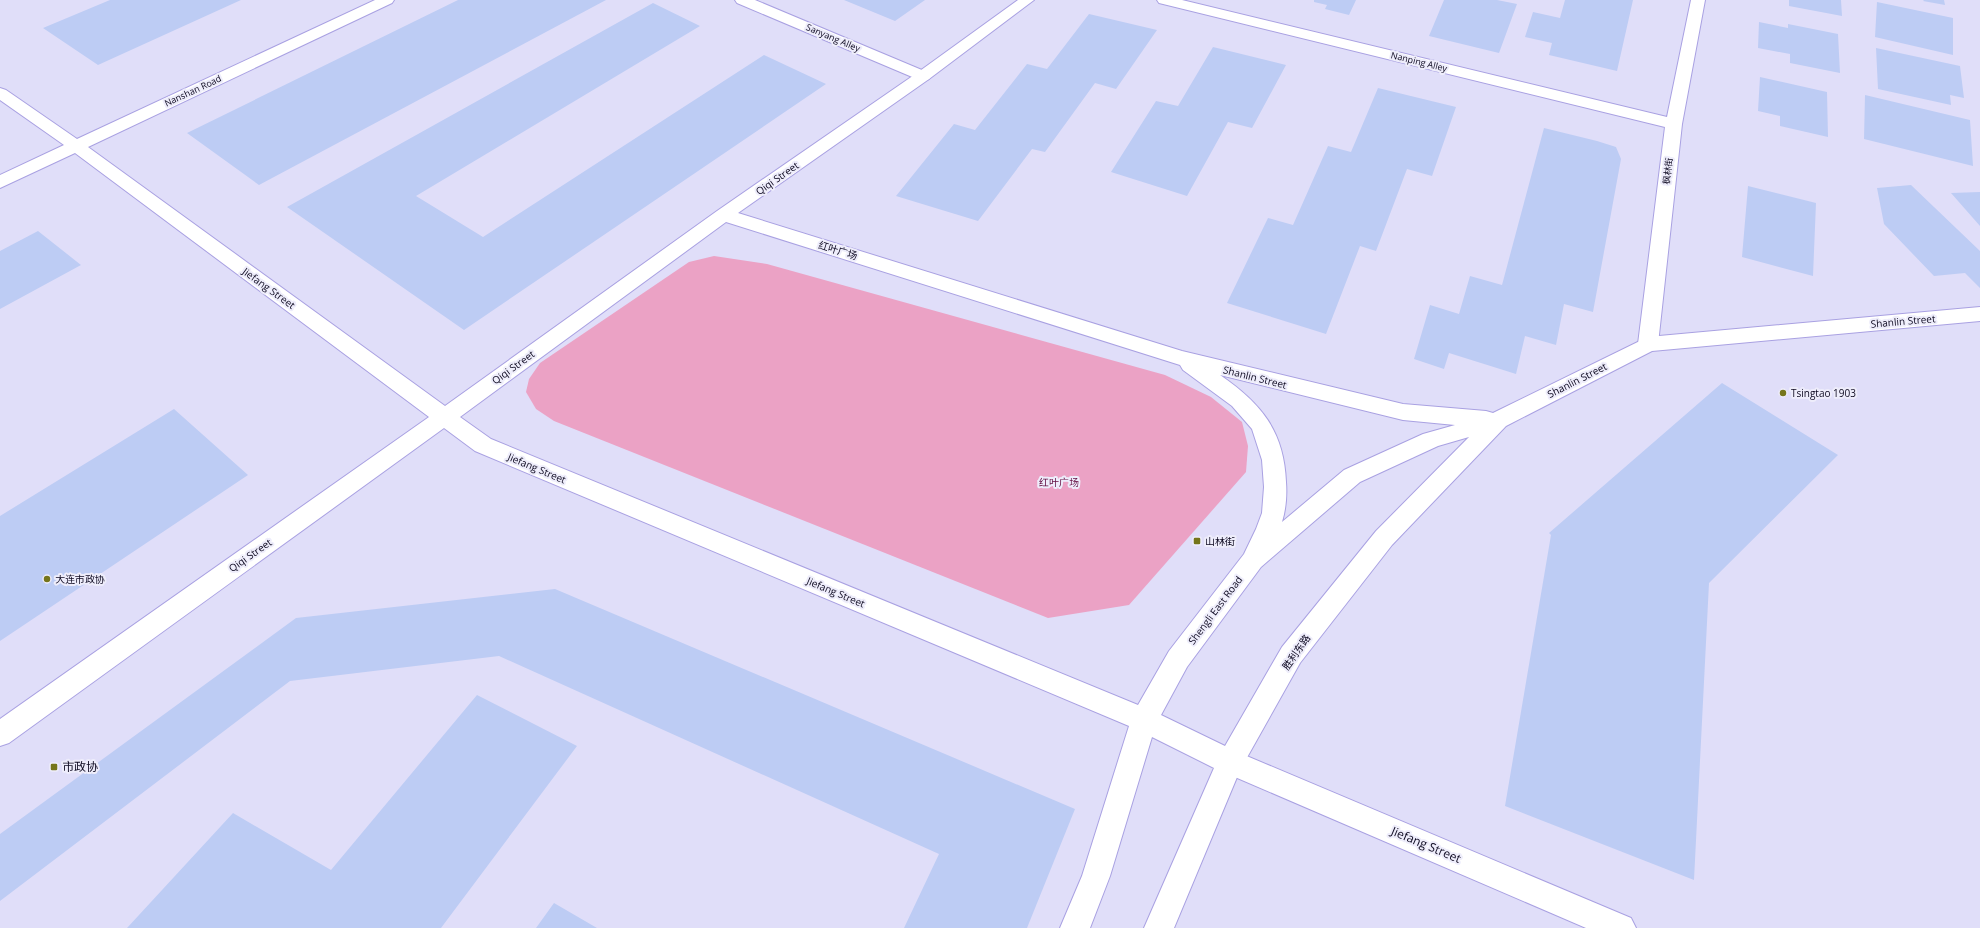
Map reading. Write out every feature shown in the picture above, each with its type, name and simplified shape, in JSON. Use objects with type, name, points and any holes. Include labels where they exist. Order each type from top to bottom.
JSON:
[{"type":"street","name":"Nanshan Road","points":[[0,182],[387,0]]},
{"type":"street","name":"Sanyang Alley","points":[[742,0],[923,76]]},
{"type":"street","name":"Qiqi Street","points":[[0,734],[444,417],[723,215],[923,76],[1027,0]]},
{"type":"street","name":"Nanping Alley","points":[[1164,0],[1674,124]]},
{"type":"street","name":"枫林街","points":[[1648,344],[1674,124],[1698,0]]},
{"type":"street","name":"Jiefang Street","points":[[0,92],[76,146],[483,445],[1144,720],[1230,762],[1621,928]]},
{"type":"street","name":"红叶广场","points":[[723,215],[1181,358]]},
{"type":"street","name":"Shanlin Street","points":[[1181,358],[1403,412],[1499,420],[1648,344],[1980,314]]},
{"type":"street","points":[[1181,358],[1230,393],[1254,414],[1269,437],[1274,477],[1273,514],[1253,560]]},
{"type":"street","name":"Shengli East Road","points":[[1075,928],[1096,876],[1144,720],[1178,659],[1253,560],[1352,476],[1431,440],[1499,420]]},
{"type":"street","name":"胜利东路","points":[[1159,928],[1230,762],[1296,649],[1384,538],[1499,420]]},
{"type":"green space","name":"红叶广场","points":[[714,256],[767,264],[1165,375],[1211,397],[1242,422],[1248,446],[1246,472],[1129,605],[1048,618],[554,421],[536,409],[526,392],[529,379],[540,363],[689,262]]},
{"type":"building","points":[[110,0],[241,0],[98,65],[43,28]]},
{"type":"building","points":[[458,0],[606,0],[259,185],[187,133]]},
{"type":"building","points":[[844,0],[925,0],[895,21]]},
{"type":"building","points":[[1314,0],[1356,0],[1349,15],[1325,9],[1327,5],[1314,2]]},
{"type":"building","points":[[1444,0],[1497,0],[1517,4],[1499,53],[1429,36]]},
{"type":"building","points":[[1565,0],[1633,0],[1617,71],[1549,55],[1552,43],[1525,37],[1533,12],[1560,18]]},
{"type":"building","points":[[1789,0],[1841,0],[1842,16],[1789,6]]},
{"type":"building","points":[[1944,0],[1945,5],[1923,1]]},
{"type":"building","points":[[1877,2],[1953,18],[1953,55],[1875,37]]},
{"type":"building","points":[[653,3],[700,26],[416,196],[483,237],[764,55],[826,84],[464,330],[287,207]]},
{"type":"building","points":[[1089,14],[1157,30],[1116,89],[1095,83],[1045,152],[1032,149],[978,221],[896,196],[954,124],[975,130],[1027,64],[1047,69]]},
{"type":"building","points":[[1759,22],[1788,28],[1788,24],[1838,34],[1840,73],[1790,63],[1790,54],[1758,48]]},
{"type":"building","points":[[1213,47],[1286,65],[1252,128],[1228,122],[1187,196],[1111,172],[1156,101],[1178,106]]},
{"type":"building","points":[[1876,48],[1960,66],[1964,98],[1950,95],[1951,105],[1878,89]]},
{"type":"building","points":[[1760,77],[1827,92],[1828,137],[1780,126],[1780,116],[1758,111]]},
{"type":"building","points":[[1378,88],[1456,107],[1432,176],[1407,169],[1376,251],[1360,246],[1326,334],[1227,303],[1268,218],[1293,225],[1328,146],[1351,152]]},
{"type":"building","points":[[1865,95],[1970,120],[1973,166],[1864,139]]},
{"type":"building","points":[[1544,128],[1616,147],[1621,159],[1593,312],[1564,304],[1556,345],[1525,336],[1516,374],[1449,353],[1444,369],[1414,359],[1430,305],[1459,314],[1470,276],[1502,285]]},
{"type":"building","points":[[1911,185],[1980,251],[1980,288],[1965,273],[1934,276],[1884,224],[1877,188]]},
{"type":"building","points":[[1748,186],[1816,203],[1813,276],[1742,257]]},
{"type":"building","points":[[1980,192],[1980,226],[1951,193]]},
{"type":"building","points":[[38,231],[81,265],[0,309],[0,251]]},
{"type":"building","points":[[1722,383],[1838,455],[1709,583],[1694,880],[1505,806],[1551,535],[1549,533]]},
{"type":"building","name":"大连市政协","points":[[174,409],[248,475],[0,641],[0,516]]},
{"type":"building","points":[[555,589],[1075,809],[1027,928],[904,928],[939,854],[499,656],[290,681],[0,901],[0,834],[296,618]]},
{"type":"building","points":[[477,695],[577,746],[441,928],[127,928],[233,813],[331,870]]},
{"type":"building","points":[[554,903],[597,928],[536,928]]},
{"type":"place","name":"Tsingtao 1903","points":[[1783,393]]},
{"type":"place","name":"山林街","points":[[1197,541]]},
{"type":"place","name":"大连市政协","points":[[47,579]]},
{"type":"place","name":"市政协","points":[[54,767]]}]
